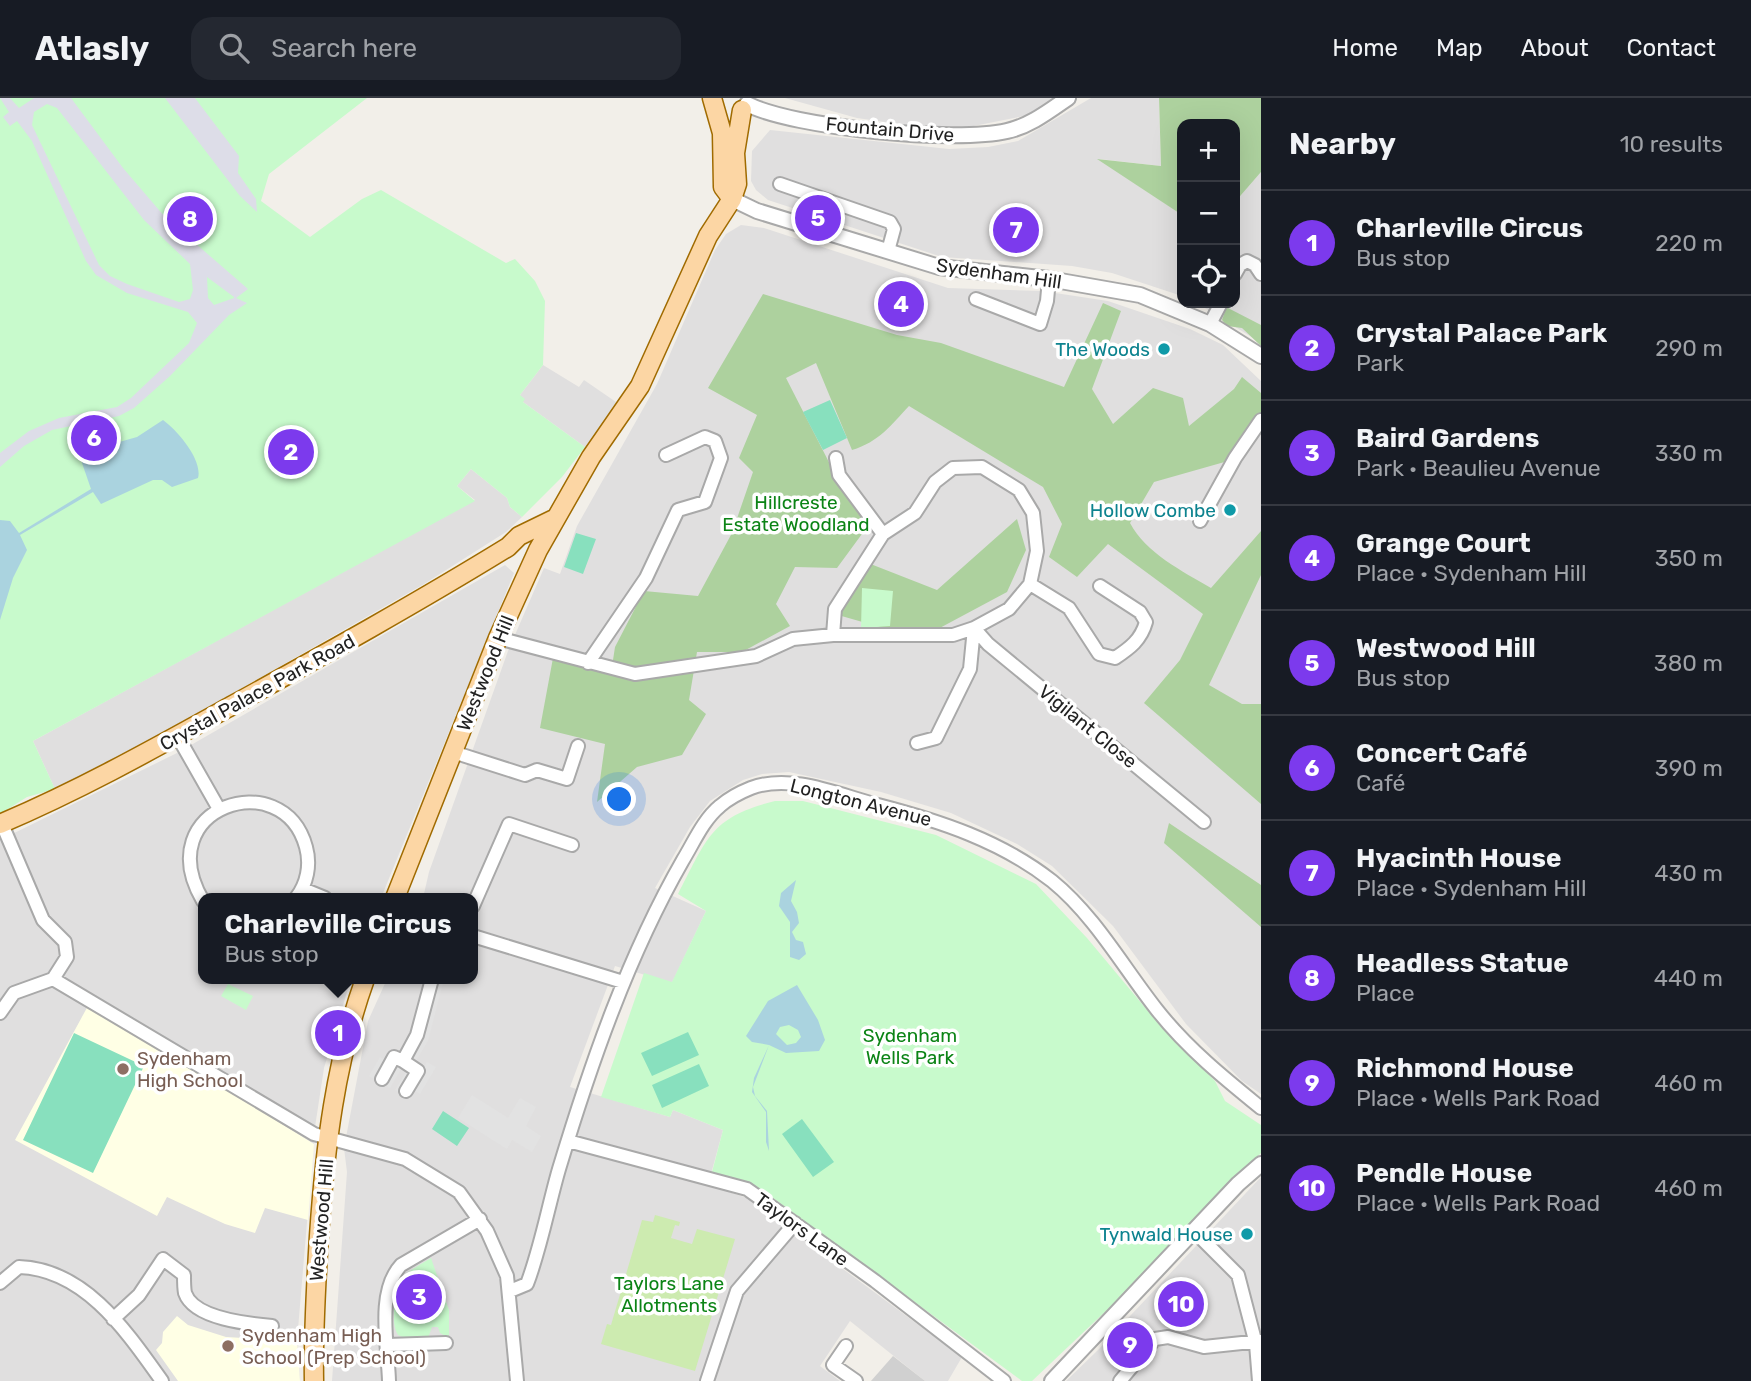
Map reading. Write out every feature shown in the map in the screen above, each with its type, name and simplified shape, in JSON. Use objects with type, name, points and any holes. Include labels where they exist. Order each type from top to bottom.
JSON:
[{"type":"main road","points":[[730,102],[722,133],[723,187],[732,199]]},
{"type":"main road","name":"Westwood Hill","points":[[398,893],[498,638],[538,550],[565,501],[640,386],[708,236],[732,199],[737,184],[730,102]]},
{"type":"main road","points":[[513,541],[565,501]]},
{"type":"main road","name":"Crystal Palace Park Road","points":[[1,824],[106,776],[178,737],[415,604],[513,541],[554,519]]},
{"type":"main road","points":[[513,541],[538,550]]},
{"type":"main road","name":"Westwood Hill","points":[[314,1381],[313,1324],[328,1138],[344,1044],[363,984]]},
{"type":"street","name":"Fountain Drive","points":[[730,102],[781,117],[947,137],[990,134],[1023,127],[1068,98]]},
{"type":"street","points":[[780,184],[890,222],[894,234],[888,251]]},
{"type":"street","name":"Sydenham Hill","points":[[732,199],[757,211],[939,267],[1049,279],[1140,295],[1210,324],[1261,356]]},
{"type":"street","points":[[1240,266],[1243,262],[1260,271]]},
{"type":"street","points":[[976,299],[1040,324],[1048,301],[1049,279]]},
{"type":"street","points":[[1210,324],[1218,308]]},
{"type":"street","points":[[1200,521],[1235,458],[1261,420]]},
{"type":"street","points":[[589,663],[646,578],[678,510],[705,502],[722,458],[715,441],[705,437],[666,455]]},
{"type":"street","points":[[836,458],[839,475],[883,534]]},
{"type":"street","points":[[498,638],[635,674],[719,664],[756,656],[793,639],[833,635],[953,635],[974,628],[1009,609],[1030,584],[1037,551],[1033,513],[1019,490],[982,467],[953,468],[934,482],[915,513],[883,534],[835,608],[833,635]]},
{"type":"street","points":[[1030,584],[1069,608],[1099,654],[1115,658],[1132,646],[1143,632],[1146,622],[1140,612],[1100,586]]},
{"type":"street","points":[[917,743],[936,738],[970,669],[974,628]]},
{"type":"street","name":"Vigilant Close","points":[[974,628],[988,644],[1205,822]]},
{"type":"street","points":[[178,737],[219,809]]},
{"type":"street","points":[[453,752],[525,775],[537,770],[567,779],[578,746]]},
{"type":"street","name":"Longton Avenue","points":[[510,1291],[527,1284],[568,1141],[623,982],[663,892],[709,818],[720,806],[751,788],[789,783],[934,819],[1017,859],[1044,876],[1083,912],[1185,1041],[1261,1108]]},
{"type":"street","points":[[199,893],[192,881],[189,852],[198,829],[219,809],[252,802],[272,806],[286,814],[304,838],[308,854],[299,893]]},
{"type":"street","points":[[0,1013],[14,993],[53,979],[67,957],[65,942],[43,920],[1,824]]},
{"type":"street","points":[[478,895],[509,824],[572,845]]},
{"type":"street","points":[[478,938],[623,982]]},
{"type":"street","points":[[53,979],[314,1134],[405,1159],[459,1192],[480,1219],[502,1261],[510,1291],[517,1381]]},
{"type":"street","points":[[403,1062],[418,1035],[431,984]]},
{"type":"street","points":[[382,1079],[394,1057],[418,1071]]},
{"type":"street","points":[[407,1091],[425,1059]]},
{"type":"street","name":"Taylors Lane","points":[[568,1141],[730,1182],[759,1196],[1004,1381]]},
{"type":"street","points":[[1052,1381],[1238,1184],[1261,1164]]},
{"type":"street","points":[[389,1381],[387,1296],[393,1275],[401,1265],[480,1219]]},
{"type":"street","points":[[707,1381],[737,1291],[795,1223]]},
{"type":"street","points":[[1195,1232],[1238,1275],[1259,1343],[1259,1381]]},
{"type":"street","points":[[113,1319],[139,1295],[163,1259],[184,1275],[186,1294],[196,1306],[220,1319],[272,1326]]},
{"type":"street","points":[[0,1283],[19,1267],[40,1268],[68,1279],[130,1335],[162,1381]]},
{"type":"street","points":[[1120,1381],[1156,1339],[1168,1337],[1204,1348],[1259,1343]]},
{"type":"street","points":[[388,1345],[446,1343]]},
{"type":"street","points":[[846,1346],[834,1364],[856,1381]]},
{"type":"shaded area","points":[[0,98],[10,98],[19,108],[34,98],[71,98],[123,168],[165,217],[248,289],[236,298],[247,303],[229,315],[170,376],[134,408],[119,416],[52,430],[24,446],[0,467],[0,453],[29,431],[59,418],[117,407],[131,398],[189,343],[197,323],[188,312],[127,293],[96,275],[86,261],[32,141],[17,121],[10,126],[3,117],[9,112]],"holes":[[[47,104],[57,108],[144,220],[190,264],[193,290],[190,299],[179,302],[127,284],[110,276],[99,265],[32,125],[34,112]],[[207,277],[234,297],[234,298],[214,305],[208,298]]]},
{"type":"shaded area","points":[[165,98],[195,98],[239,156],[238,173],[256,199],[257,212],[240,196]]},
{"type":"shaded area","points":[[785,98],[1057,98],[1034,114],[948,131],[857,118]]},
{"type":"shaded area","points":[[1091,98],[1159,98],[1161,166],[1099,159],[1177,212],[1177,294],[1112,273],[1072,266],[942,257],[768,200],[756,190],[751,181],[752,151],[770,130],[949,149],[988,147],[1018,141]]},
{"type":"shaded area","points":[[1261,172],[1261,343],[1205,308],[1240,308],[1240,196]]},
{"type":"shaded area","points":[[741,225],[764,228],[948,288],[1042,291],[1108,301],[1190,329],[1223,345],[1261,381],[1261,1094],[1242,1081],[1186,1024],[1113,926],[1052,866],[1017,844],[951,813],[881,792],[789,772],[762,774],[743,780],[710,801],[690,827],[655,888],[706,911],[672,983],[615,966],[570,1087],[670,1117],[673,1110],[723,1130],[708,1185],[747,1198],[962,1357],[948,1381],[925,1381],[850,1321],[820,1366],[840,1381],[332,1381],[347,1172],[344,1148],[368,1021],[385,984],[478,984],[478,893],[424,893],[429,872],[508,651],[544,568],[560,574],[577,526],[657,384],[715,250],[726,234]]},
{"type":"shaded area","points":[[543,365],[579,387],[584,380],[616,402],[585,447],[523,402],[520,395]]},
{"type":"shaded area","points":[[471,469],[507,498],[510,507],[522,517],[506,532],[424,584],[160,735],[55,789],[33,741],[475,500],[457,486]]},
{"type":"shaded area","points":[[505,565],[514,573],[383,893],[198,893],[198,984],[349,984],[324,1068],[315,1127],[297,1341],[300,1381],[0,1381],[0,840],[177,753]]},
{"type":"shaded area","points":[[432,984],[443,984],[428,1041],[416,1061],[409,1057]]},
{"type":"shaded area","name":"Sydenham High School","points":[[89,1004],[314,1144],[308,1220],[265,1208],[255,1233],[225,1224],[167,1197],[157,1216],[15,1140]]},
{"type":"shaded area","points":[[380,1057],[401,1069],[390,1088],[369,1076]]},
{"type":"shaded area","points":[[427,1062],[436,1067],[420,1094],[412,1089],[407,1097],[395,1090],[406,1072],[417,1079]]},
{"type":"shaded area","points":[[472,1095],[508,1118],[520,1098],[536,1107],[526,1126],[541,1136],[532,1152],[512,1140],[507,1149],[458,1118]]},
{"type":"shaded area","points":[[1261,1177],[1261,1381],[1066,1381],[1098,1350]]},
{"type":"shaded area","name":"Sydenham High School (Prep School)","points":[[177,1316],[188,1325],[226,1337],[297,1341],[300,1381],[178,1381],[156,1350],[162,1343],[163,1332]]},
{"type":"shaded area","points":[[893,1356],[925,1381],[871,1381]]},
{"type":"green space","points":[[0,98],[367,98],[269,174],[261,201],[310,237],[362,199],[381,190],[506,263],[515,259],[535,281],[545,301],[543,365],[520,395],[525,399],[523,402],[585,447],[562,477],[522,517],[510,507],[507,498],[471,469],[457,486],[475,501],[33,741],[55,789],[27,797],[0,814]]},
{"type":"green space","points":[[1159,98],[1261,98],[1261,172],[1240,196],[1240,119],[1177,119],[1177,212],[1097,159],[1161,166]]},
{"type":"green space","name":"Hillcreste Estate Woodland","points":[[763,294],[897,335],[941,343],[1064,387],[1103,303],[1121,311],[1092,389],[1113,424],[1153,388],[1183,398],[1189,426],[1234,389],[1242,377],[1261,393],[1261,417],[1228,461],[1154,482],[1130,523],[1155,552],[1211,588],[1261,531],[1261,575],[1209,685],[1242,704],[1261,704],[1261,804],[1144,703],[1180,660],[1203,614],[1108,544],[1077,577],[1049,557],[1062,524],[1043,487],[909,406],[877,438],[852,450],[816,363],[786,378],[836,476],[870,523],[837,568],[795,567],[776,604],[790,626],[742,652],[697,652],[689,700],[706,714],[682,755],[637,767],[597,802],[605,744],[540,728],[553,658],[611,673],[615,647],[644,591],[698,596],[732,533],[753,472],[739,458],[757,415],[708,388]]},
{"type":"green space","points":[[1228,308],[1261,325],[1261,346],[1242,328],[1227,326],[1222,320]]},
{"type":"green space","points":[[830,400],[847,438],[823,450],[803,412]]},
{"type":"green space","points":[[1017,519],[1026,550],[1007,592],[936,630],[880,627],[831,613],[868,563],[937,590]]},
{"type":"green space","points":[[576,533],[596,539],[583,574],[564,567]]},
{"type":"green space","points":[[862,588],[893,591],[890,626],[861,628]]},
{"type":"green space","name":"Sydenham Wells Park","points":[[775,801],[803,801],[936,835],[1036,884],[1087,938],[1163,1029],[1215,1081],[1225,1101],[1261,1125],[1261,1153],[1108,1309],[1032,1381],[1022,1381],[773,1198],[735,1178],[712,1172],[723,1130],[673,1110],[670,1117],[601,1097],[644,973],[672,982],[706,911],[678,894],[704,845],[723,823],[753,807]]},
{"type":"green space","points":[[1169,823],[1261,885],[1261,927],[1164,843]]},
{"type":"green space","points":[[228,984],[253,996],[246,1010],[221,996]]},
{"type":"green space","points":[[688,1032],[699,1055],[652,1076],[641,1053]]},
{"type":"green space","points":[[74,1033],[144,1066],[93,1173],[23,1140]]},
{"type":"green space","points":[[699,1064],[709,1086],[662,1108],[652,1085]]},
{"type":"green space","points":[[443,1111],[469,1128],[457,1146],[432,1129]]},
{"type":"green space","points":[[802,1119],[834,1162],[813,1177],[782,1134]]},
{"type":"green space","name":"Taylors Lane Allotments","points":[[655,1215],[680,1222],[679,1226],[675,1225],[671,1238],[692,1244],[697,1229],[735,1239],[695,1371],[601,1344],[607,1324],[611,1325],[642,1220],[653,1222]]},
{"type":"green space","points":[[431,1258],[449,1310],[449,1338],[440,1333],[438,1327],[432,1327],[428,1338],[407,1339],[398,1335],[395,1326],[395,1297],[399,1282],[408,1272]]},
{"type":"water","points":[[163,420],[182,438],[193,454],[199,471],[198,478],[172,487],[162,480],[153,480],[101,504],[93,492],[20,535],[27,550],[13,578],[0,620],[0,520],[10,521],[19,533],[91,489],[82,463],[84,452],[137,437]]},
{"type":"water","points":[[796,880],[791,901],[799,923],[792,932],[796,940],[803,942],[806,954],[799,960],[790,957],[790,922],[779,906],[781,893]]},
{"type":"water","points":[[797,985],[818,1020],[825,1040],[819,1051],[786,1053],[769,1045],[752,1042],[746,1036],[768,1001]],"holes":[[[789,1025],[798,1030],[801,1037],[796,1043],[787,1045],[776,1034],[780,1027]]]},
{"type":"water","points":[[769,1045],[753,1087],[755,1096],[767,1111],[769,1151],[766,1142],[766,1112],[752,1092],[754,1078]]},
{"type":"place","name":"Westwood Hill","points":[[818,218]]},
{"type":"place","name":"Headless Statue","points":[[190,219]]},
{"type":"place","name":"Hyacinth House","points":[[1016,230]]},
{"type":"place","name":"Grange Court","points":[[901,304]]},
{"type":"place","name":"The Woods","points":[[1164,349]]},
{"type":"place","name":"Concert Café","points":[[94,438]]},
{"type":"place","name":"Crystal Palace Park","points":[[291,452]]},
{"type":"place","name":"Hollow Combe","points":[[1230,510]]},
{"type":"place","name":"Charleville Circus","points":[[338,1033]]},
{"type":"place","name":"Sydenham High School","points":[[123,1069]]},
{"type":"place","name":"Tynwald House","points":[[1247,1234]]},
{"type":"place","name":"Baird Gardens","points":[[419,1297]]},
{"type":"place","name":"Pendle House","points":[[1181,1304]]},
{"type":"place","name":"Richmond House","points":[[1130,1345]]},
{"type":"place","name":"Sydenham High School (Prep School)","points":[[228,1346]]}]
